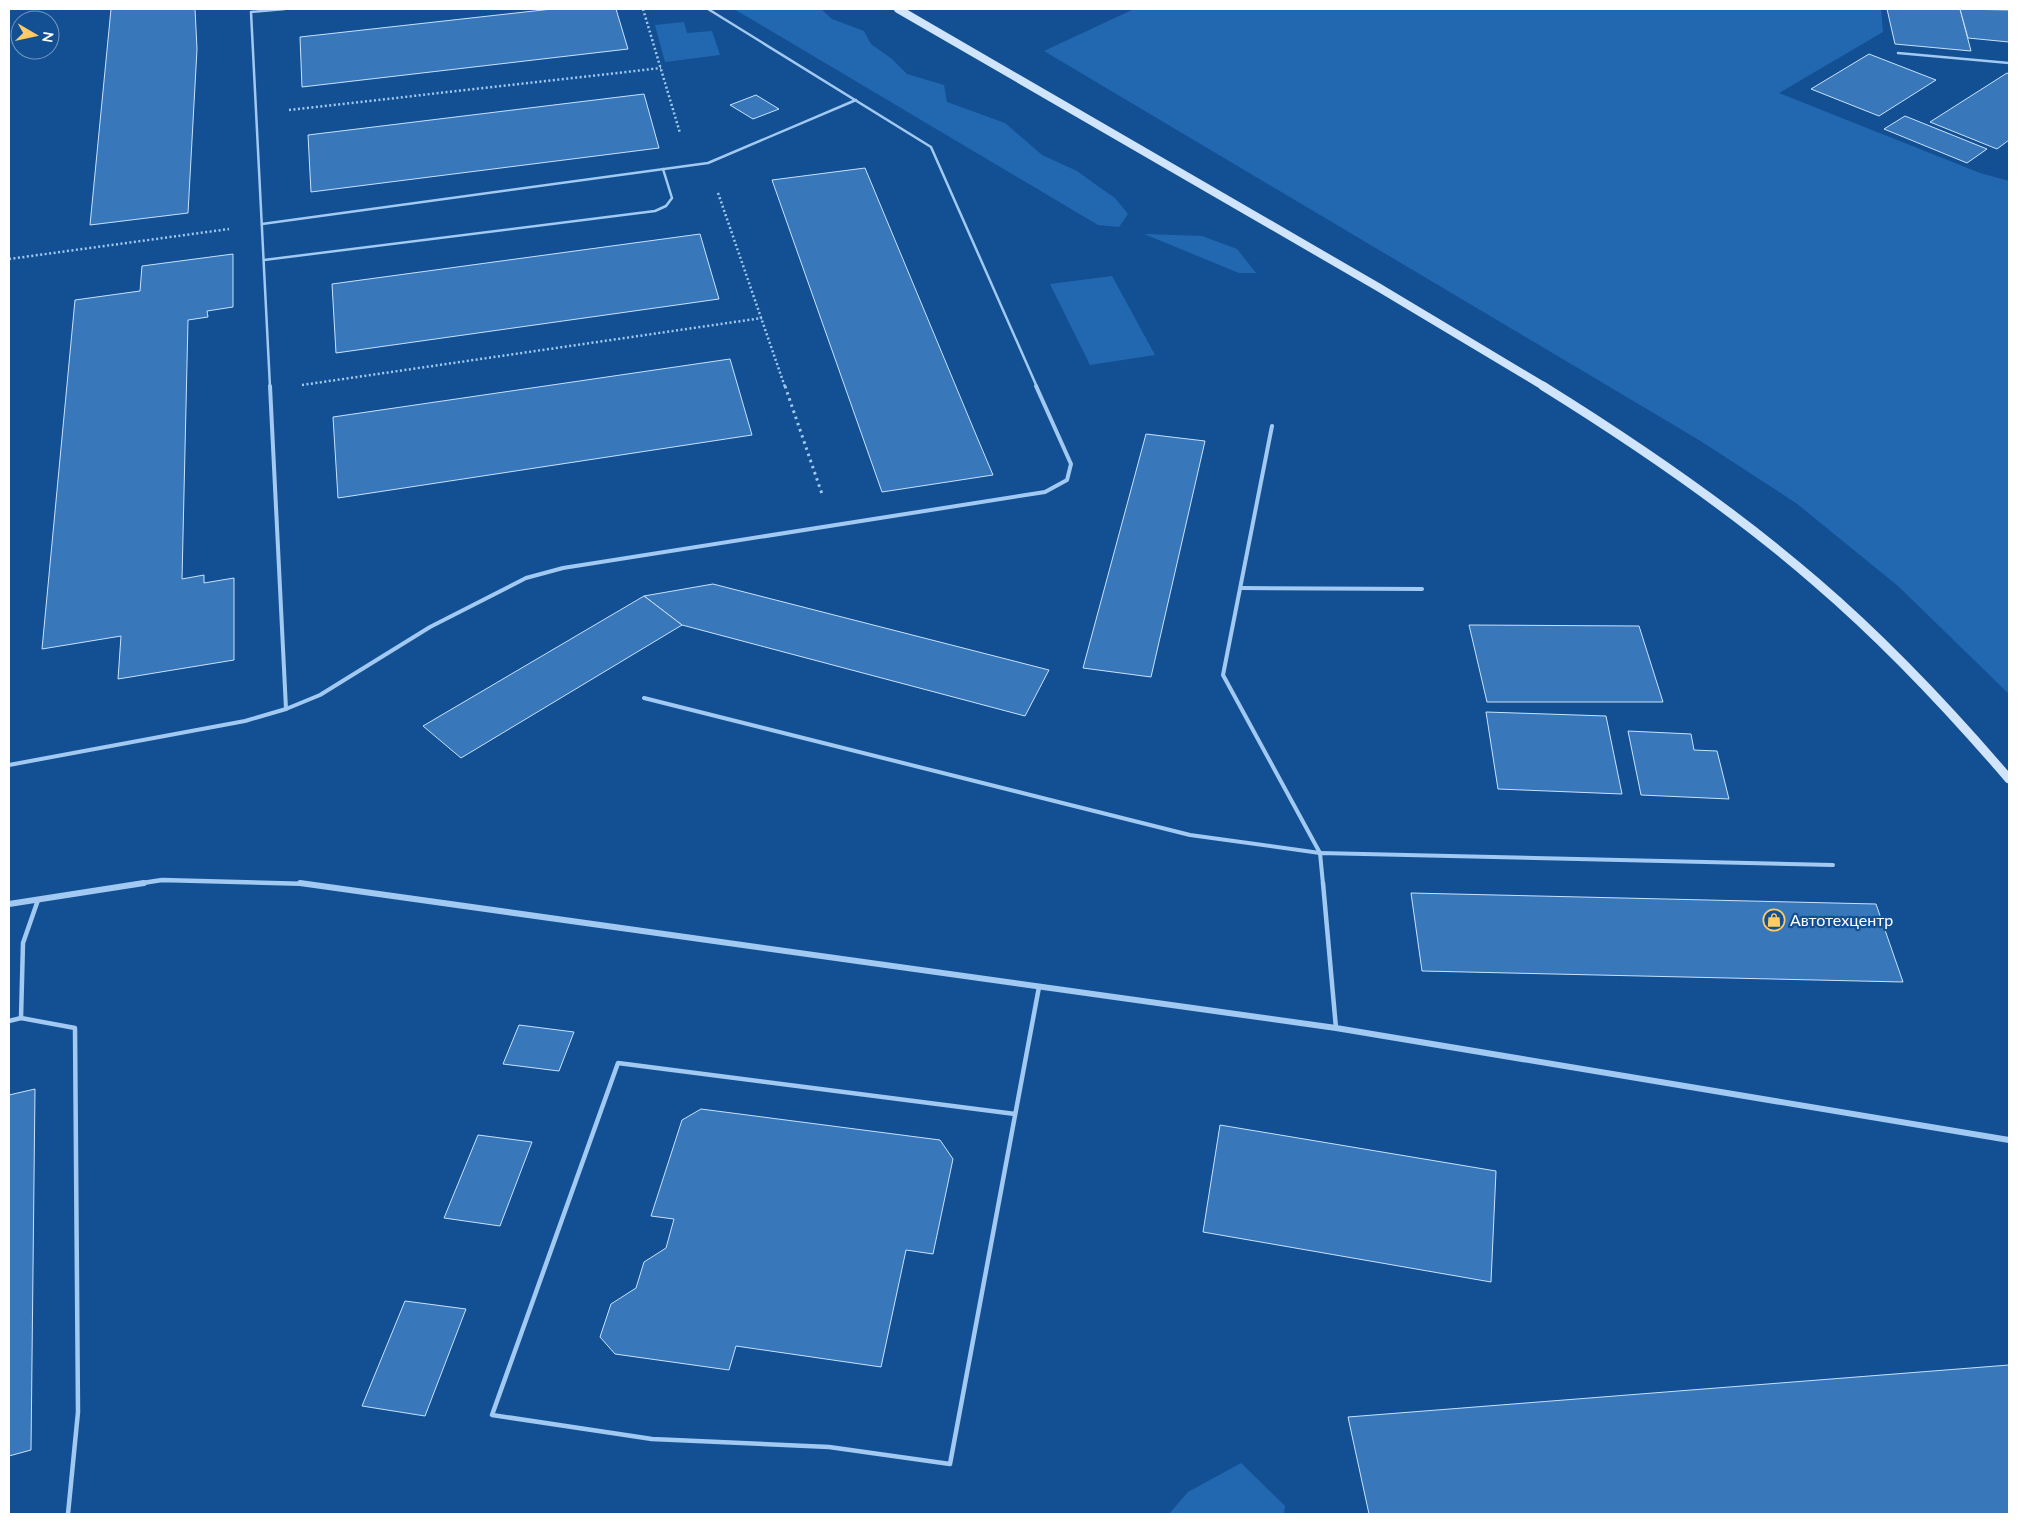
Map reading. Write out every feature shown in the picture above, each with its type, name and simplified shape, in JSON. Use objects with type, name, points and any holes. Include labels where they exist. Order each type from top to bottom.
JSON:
[{"type":"main road","points":[[898,9],[1477,344],[1662,463],[1789,558],[1863,625],[1978,741],[2009,779]]},
{"type":"street","points":[[9,904],[162,880],[294,882],[1336,1028],[2009,1140]]},
{"type":"lane","points":[[285,9],[251,11],[286,709]]},
{"type":"lane","points":[[9,764],[246,721],[286,709],[320,695],[430,627],[526,578],[563,568],[1046,492],[1067,480],[1071,464],[931,147],[708,9]]},
{"type":"lane","points":[[1898,53],[2009,63]]},
{"type":"lane","points":[[262,224],[708,163],[856,100]]},
{"type":"lane","points":[[264,260],[654,210],[666,206],[672,198],[663,169]]},
{"type":"lane","points":[[1272,426],[1224,675],[1320,853],[1336,1028]]},
{"type":"lane","points":[[1241,588],[1422,589]]},
{"type":"lane","points":[[644,698],[1190,835],[1320,853],[1833,865]]},
{"type":"lane","points":[[21,1018],[23,943],[39,898]]},
{"type":"lane","points":[[1015,1114],[618,1063],[492,1415],[652,1439],[829,1447],[950,1464],[1039,987]]},
{"type":"lane","points":[[9,1021],[21,1018],[75,1028],[78,1412],[68,1514]]},
{"type":"path","points":[[643,9],[685,151],[708,163],[833,525]]},
{"type":"path","points":[[256,114],[661,68]]},
{"type":"path","points":[[9,259],[262,224]]},
{"type":"path","points":[[270,389],[762,318]]},
{"type":"shaded area","points":[[734,9],[821,9],[832,19],[864,31],[871,44],[892,59],[907,74],[944,85],[947,102],[1005,123],[1042,155],[1077,171],[1115,198],[1128,214],[1119,227],[1098,225]]},
{"type":"shaded area","points":[[1134,9],[1881,9],[1883,32],[1779,93],[1980,173],[2009,181],[2009,694],[1898,586],[1796,503],[1699,440],[1044,51]]},
{"type":"shaded area","points":[[684,22],[687,33],[712,31],[720,55],[665,62],[655,25]]},
{"type":"shaded area","points":[[1144,234],[1202,236],[1237,249],[1256,273],[1239,273]]},
{"type":"shaded area","points":[[1112,276],[1155,355],[1090,365],[1050,284]]},
{"type":"shaded area","points":[[1241,1463],[1285,1506],[1284,1514],[1169,1514],[1188,1492]]},
{"type":"building","points":[[111,9],[195,9],[197,49],[188,213],[90,225]]},
{"type":"building","points":[[552,9],[616,9],[628,49],[302,87],[300,37]]},
{"type":"building","points":[[1887,9],[1960,9],[1971,51],[1895,44]]},
{"type":"building","points":[[1960,9],[2009,10],[2009,42],[1968,38]]},
{"type":"building","points":[[1869,54],[1936,80],[1879,116],[1811,89]]},
{"type":"building","points":[[2007,73],[2009,74],[2009,140],[1997,149],[1930,122]]},
{"type":"building","points":[[644,94],[659,148],[311,192],[308,135]]},
{"type":"building","points":[[756,95],[779,109],[753,119],[730,105]]},
{"type":"building","points":[[1905,116],[1987,149],[1967,163],[1884,129]]},
{"type":"building","points":[[865,168],[993,475],[882,492],[772,180]]},
{"type":"building","points":[[700,234],[719,299],[336,353],[332,284]]},
{"type":"building","points":[[233,254],[233,307],[207,311],[208,317],[188,320],[182,579],[204,575],[204,583],[234,578],[234,660],[118,679],[121,636],[42,649],[75,300],[140,291],[142,266]]},
{"type":"building","points":[[730,359],[752,435],[338,498],[333,417]]},
{"type":"building","points":[[1146,434],[1205,441],[1151,677],[1083,668]]},
{"type":"building","points":[[713,584],[1049,670],[1025,716],[682,625],[644,596]]},
{"type":"building","points":[[644,596],[682,625],[461,758],[423,726]]},
{"type":"building","points":[[1469,625],[1639,626],[1663,702],[1487,702]]},
{"type":"building","points":[[1486,712],[1606,716],[1622,794],[1498,789]]},
{"type":"building","points":[[1628,731],[1691,734],[1694,750],[1717,751],[1729,799],[1641,795]]},
{"type":"building","points":[[1411,893],[1876,904],[1903,982],[1422,971]]},
{"type":"building","points":[[519,1025],[574,1032],[559,1071],[503,1064]]},
{"type":"building","points":[[35,1089],[31,1450],[9,1456],[9,1095]]},
{"type":"building","points":[[701,1109],[940,1140],[953,1159],[933,1254],[906,1250],[881,1367],[736,1346],[729,1370],[615,1354],[600,1337],[611,1304],[636,1288],[644,1262],[666,1248],[674,1219],[651,1216],[682,1120]]},
{"type":"building","points":[[1220,1125],[1496,1171],[1491,1282],[1203,1232]]},
{"type":"building","points":[[478,1135],[532,1142],[500,1226],[444,1218]]},
{"type":"building","points":[[405,1301],[466,1309],[425,1416],[362,1406]]},
{"type":"building","points":[[2009,1365],[2009,1514],[1369,1514],[1348,1417]]},
{"type":"place","name":"Автотехцентр","points":[[1774,920]]}]
